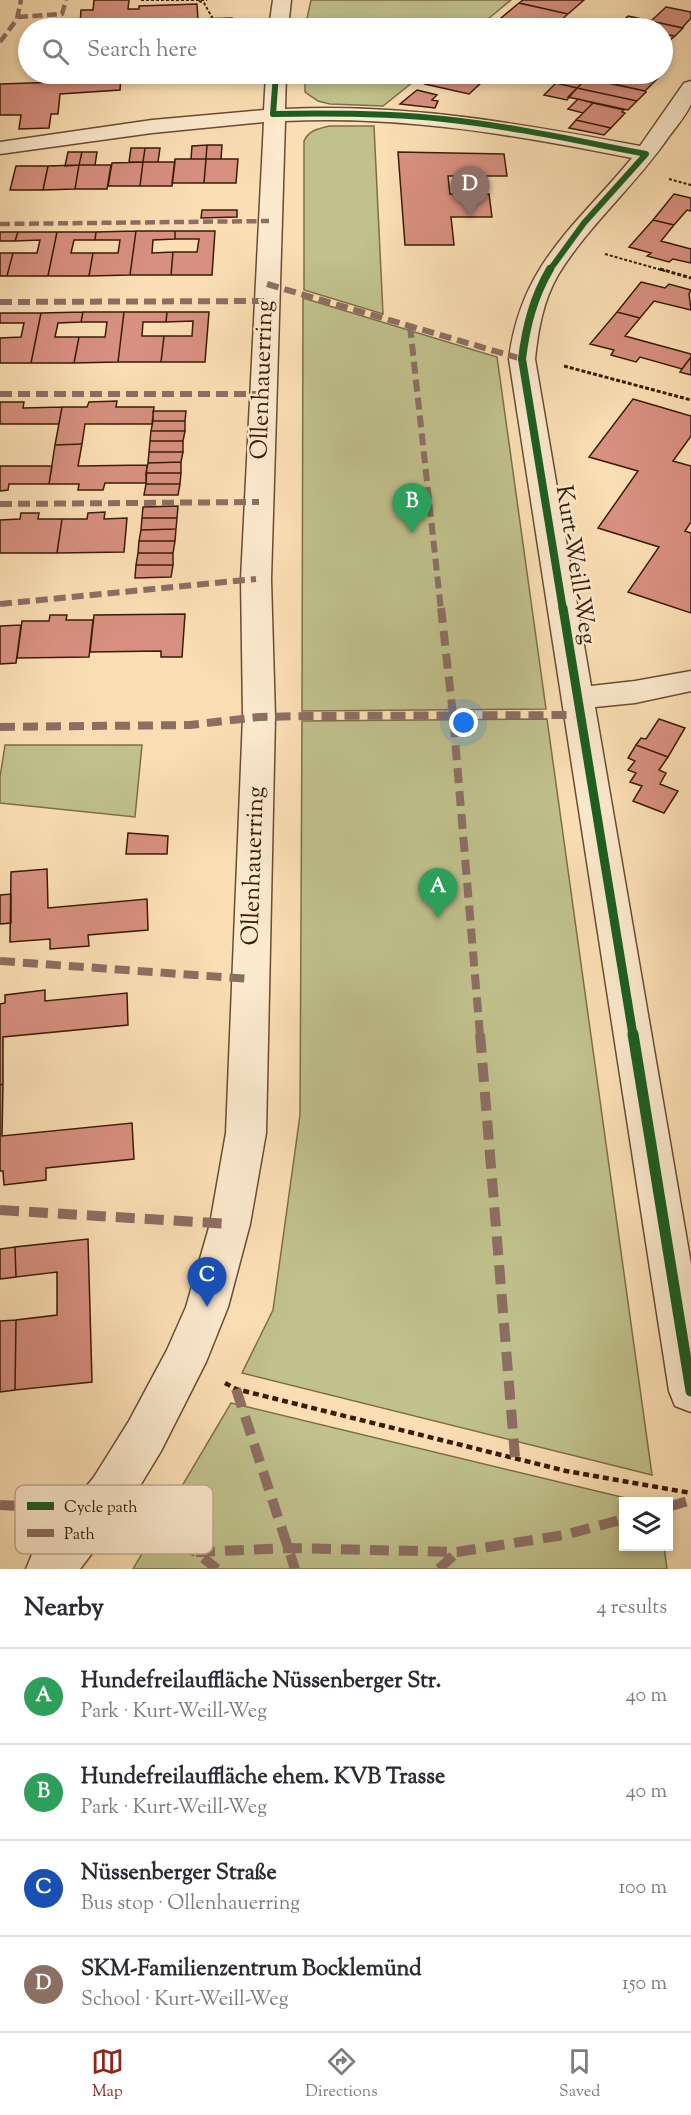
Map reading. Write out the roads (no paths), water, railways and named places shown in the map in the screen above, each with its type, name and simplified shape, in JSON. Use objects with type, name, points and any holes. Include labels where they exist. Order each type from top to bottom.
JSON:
[{"type":"street","points":[[280,18],[282,0]]},
{"type":"street","name":"Ollenhauerring","points":[[115,1485],[145,1436],[184,1362],[207,1307],[230,1224],[246,1133],[259,717],[256,579],[275,84]]},
{"type":"street","name":"Kurt-Weill-Weg","points":[[691,87],[646,154],[561,251],[542,280],[523,331],[522,359],[691,1391]]},
{"type":"street","points":[[0,148],[201,120],[273,114],[361,114],[443,119],[507,127],[646,154]]},
{"type":"street","points":[[576,698],[635,692],[691,681]]},
{"type":"street","name":"Ollenhauerring","points":[[51,1569],[63,1554]]},
{"type":"place","name":"SKM-Familienzentrum Bocklemünd","points":[[470,216]]},
{"type":"place","name":"Hundefreilauffläche ehem. KVB Trasse","points":[[412,533]]},
{"type":"place","name":"Hundefreilauffläche Nüssenberger Str.","points":[[438,918]]},
{"type":"place","name":"Nüssenberger Straße","points":[[207,1307]]}]
